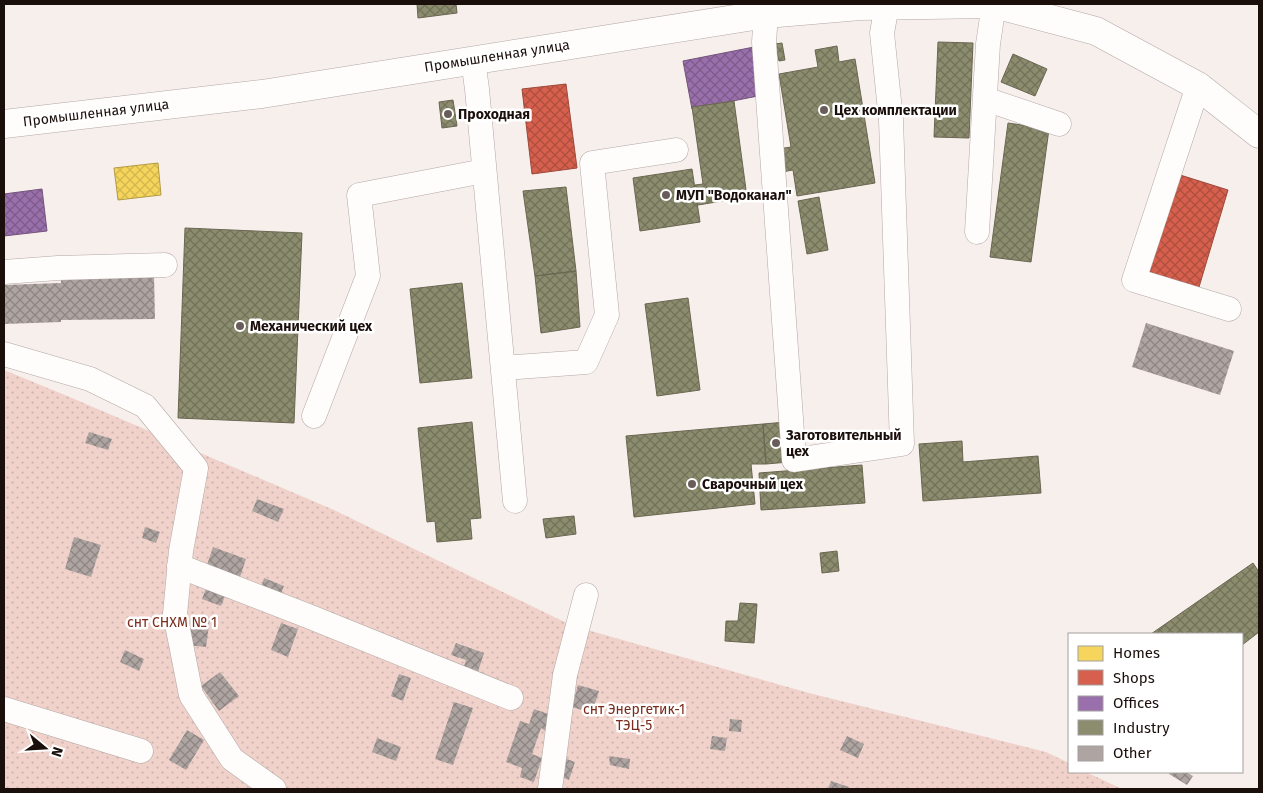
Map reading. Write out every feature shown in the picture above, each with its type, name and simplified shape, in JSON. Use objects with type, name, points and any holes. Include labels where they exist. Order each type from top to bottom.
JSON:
[{"type":"main road","name":"Промышленная улица","points":[[4,124],[262,94],[766,14],[860,6],[993,4],[1096,31],[1198,86],[1259,134]]},
{"type":"lane","points":[[977,232],[988,44],[993,4]]},
{"type":"lane","points":[[766,14],[764,42],[794,460],[902,444],[891,120],[882,33],[887,5]]},
{"type":"lane","points":[[473,60],[515,501]]},
{"type":"lane","points":[[1198,86],[1134,280],[1229,309]]},
{"type":"lane","points":[[985,99],[1058,124]]},
{"type":"lane","points":[[503,368],[586,362],[607,314],[592,163],[676,150]]},
{"type":"lane","points":[[314,416],[368,276],[359,195],[484,171]]},
{"type":"lane","points":[[4,272],[58,268],[165,265]]},
{"type":"lane","points":[[4,354],[90,379],[145,406],[196,468],[181,550],[175,614],[191,695],[232,759],[274,789]]},
{"type":"lane","points":[[179,566],[512,698]]},
{"type":"lane","points":[[550,789],[565,675],[586,595]]},
{"type":"lane","points":[[4,709],[141,751]]},
{"type":"green space","name":"снт СНХМ № 1","points":[[4,370],[334,510],[579,629],[809,693],[1046,752],[1068,763],[1068,773],[1088,773],[1122,789],[4,789]]},
{"type":"building: Homes","points":[[158,163],[161,195],[118,200],[114,168]]},
{"type":"building: Shops","points":[[566,84],[577,168],[532,174],[522,89]]},
{"type":"building: Shops","points":[[1177,174],[1228,190],[1199,287],[1148,272]]},
{"type":"building: Offices","points":[[754,47],[763,95],[692,109],[683,61]]},
{"type":"building: Offices","points":[[42,189],[47,231],[4,236],[4,194]]},
{"type":"building: Industry","points":[[417,4],[456,4],[457,13],[418,18]]},
{"type":"building: Industry","points":[[938,42],[973,43],[969,138],[934,137]]},
{"type":"building: Industry","points":[[782,43],[785,60],[779,61],[775,44]]},
{"type":"building: Industry","name":"Цех комплектации","points":[[837,46],[839,62],[855,59],[875,183],[797,196],[793,170],[782,172],[778,149],[791,147],[779,74],[818,67],[815,50]]},
{"type":"building: Industry","points":[[1013,54],[1047,69],[1035,96],[1001,82]]},
{"type":"building: Industry","name":"Проходная","points":[[453,100],[457,126],[442,128],[439,102]]},
{"type":"building: Industry","points":[[734,101],[747,197],[698,205],[695,185],[703,184],[692,107]]},
{"type":"building: Industry","points":[[1008,123],[1049,129],[1031,262],[990,257]]},
{"type":"building: Industry","name":"МУП \"Водоканал\"","points":[[692,169],[700,222],[640,231],[633,178]]},
{"type":"building: Industry","points":[[566,187],[576,271],[535,276],[523,191]]},
{"type":"building: Industry","points":[[819,197],[828,250],[807,254],[798,201]]},
{"type":"building: Industry","name":"Механический цех","points":[[185,228],[302,233],[294,423],[178,418]]},
{"type":"building: Industry","points":[[576,271],[580,327],[541,333],[535,276]]},
{"type":"building: Industry","points":[[462,283],[472,378],[420,383],[410,289]]},
{"type":"building: Industry","points":[[688,298],[700,390],[657,396],[645,304]]},
{"type":"building: Industry","points":[[472,422],[481,518],[470,519],[472,539],[437,542],[435,521],[427,522],[418,428]]},
{"type":"building: Industry","name":"Заготовительный цех","points":[[786,422],[789,462],[766,464],[763,424]]},
{"type":"building: Industry","name":"Сварочный цех","points":[[763,424],[766,464],[751,464],[755,504],[634,517],[626,436]]},
{"type":"building: Industry","points":[[962,441],[963,462],[1038,456],[1041,493],[923,501],[919,444]]},
{"type":"building: Industry","points":[[862,465],[865,503],[761,510],[759,473]]},
{"type":"building: Industry","points":[[574,516],[576,534],[546,538],[543,519]]},
{"type":"building: Industry","points":[[837,551],[839,571],[822,573],[820,553]]},
{"type":"building: Industry","points":[[1253,563],[1259,572],[1259,632],[1243,644],[1243,633],[1152,633]]},
{"type":"building: Industry","points":[[740,603],[757,604],[754,643],[725,641],[726,621],[738,621]]},
{"type":"building: Other","points":[[154,275],[155,319],[61,320],[61,322],[4,324],[4,285],[61,283],[61,276]]},
{"type":"building: Other","points":[[1146,323],[1234,351],[1220,395],[1132,367]]},
{"type":"building: Other","points":[[89,432],[112,439],[108,450],[85,443]]},
{"type":"building: Other","points":[[257,499],[284,509],[278,522],[252,511]]},
{"type":"building: Other","points":[[145,527],[160,532],[156,543],[142,538]]},
{"type":"building: Other","points":[[74,537],[101,545],[91,577],[65,569]]},
{"type":"building: Other","points":[[213,547],[246,559],[239,580],[206,568]]},
{"type":"building: Other","points":[[264,578],[284,586],[280,596],[261,588]]},
{"type":"building: Other","points":[[207,586],[226,594],[221,606],[202,599]]},
{"type":"building: Other","points":[[191,616],[210,618],[206,647],[187,645]]},
{"type":"building: Other","points":[[281,623],[298,629],[288,657],[271,650]]},
{"type":"building: Other","points":[[456,643],[484,653],[476,678],[462,673],[466,660],[451,655]]},
{"type":"building: Other","points":[[125,650],[144,659],[139,671],[120,662]]},
{"type":"building: Other","points":[[220,672],[239,696],[219,711],[201,686]]},
{"type":"building: Other","points":[[399,674],[411,678],[403,701],[391,696]]},
{"type":"building: Other","points":[[578,685],[599,691],[592,713],[572,707]]},
{"type":"building: Other","points":[[454,702],[473,708],[453,765],[435,759]]},
{"type":"building: Other","points":[[534,709],[554,716],[548,733],[541,728],[532,754],[542,758],[534,782],[520,777],[522,768],[506,762],[520,721],[529,724]]},
{"type":"building: Other","points":[[730,719],[742,720],[741,732],[729,731]]},
{"type":"building: Other","points":[[187,730],[204,740],[186,770],[169,760]]},
{"type":"building: Other","points":[[712,736],[727,738],[725,751],[710,749]]},
{"type":"building: Other","points":[[847,736],[864,744],[858,758],[840,750]]},
{"type":"building: Other","points":[[377,738],[401,747],[396,761],[372,752]]},
{"type":"building: Other","points":[[609,756],[630,759],[629,769],[610,765]]},
{"type":"building: Other","points":[[564,758],[575,762],[569,780],[558,776]]},
{"type":"building: Other","points":[[1188,773],[1193,776],[1187,785],[1169,774]]},
{"type":"building: Other","points":[[831,781],[849,787],[848,789],[828,789]]},
{"type":"place","name":"Цех комплектации","points":[[824,110]]},
{"type":"place","name":"Проходная","points":[[448,114]]},
{"type":"place","name":"МУП \"Водоканал\"","points":[[666,195]]},
{"type":"place","name":"Механический цех","points":[[240,326]]},
{"type":"place","name":"Заготовительный цех","points":[[776,443]]},
{"type":"place","name":"Сварочный цех","points":[[692,484]]},
{"type":"park label","name":"снт Энергетик-1 ТЭЦ-5","points":[[634,718]]}]
